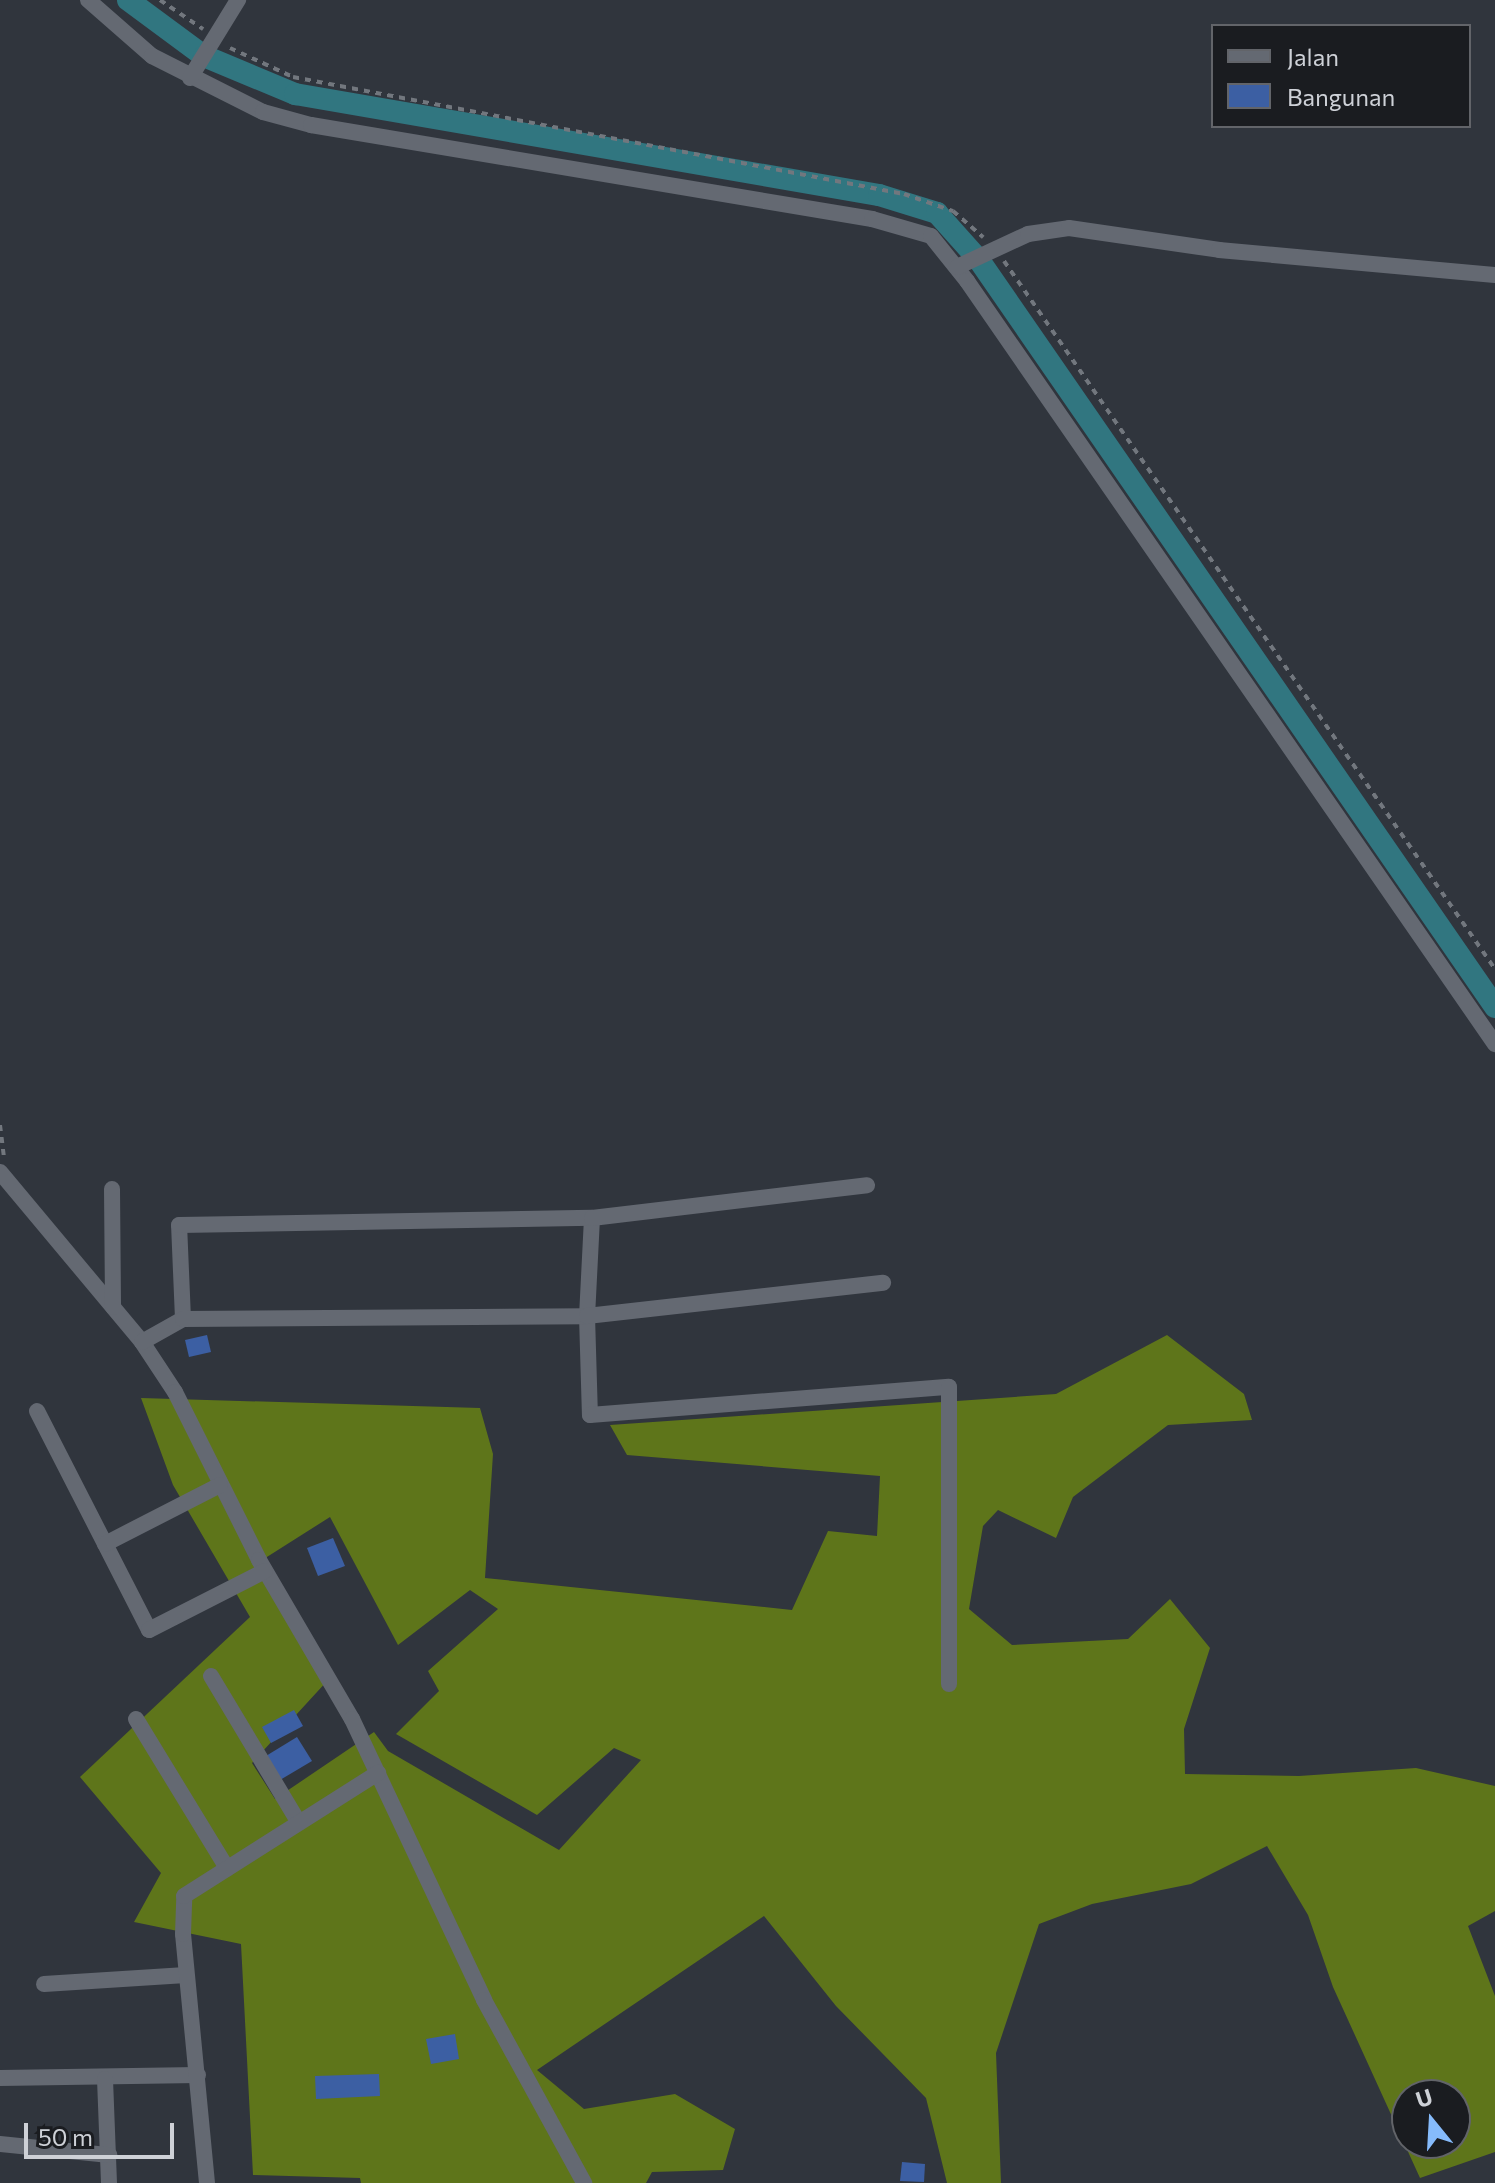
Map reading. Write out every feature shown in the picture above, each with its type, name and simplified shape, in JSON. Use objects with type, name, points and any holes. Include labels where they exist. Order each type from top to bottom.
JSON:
[{"type":"street","points":[[88,0],[152,56],[194,72],[243,105],[311,125],[902,225],[931,236],[963,263],[1495,1044]]},
{"type":"street","points":[[194,72],[238,0]]},
{"type":"street","points":[[963,263],[991,248],[1034,232],[1069,228],[1219,250],[1495,275]]},
{"type":"street","points":[[0,1172],[142,1342],[182,1404],[265,1571],[378,1773],[484,2000],[584,2183]]},
{"type":"street","points":[[183,1319],[179,1225],[592,1218],[867,1185]]},
{"type":"street","points":[[112,1189],[113,1307]]},
{"type":"street","points":[[592,1218],[587,1316],[590,1415],[949,1387],[949,1684]]},
{"type":"street","points":[[142,1342],[183,1319],[587,1316],[883,1283]]},
{"type":"street","points":[[37,1411],[149,1630],[265,1571]]},
{"type":"street","points":[[105,1544],[220,1485]]},
{"type":"street","points":[[211,1676],[299,1823]]},
{"type":"street","points":[[136,1719],[227,1868]]},
{"type":"street","points":[[207,2183],[186,1975],[184,1896],[378,1773]]},
{"type":"street","points":[[44,1984],[186,1975]]},
{"type":"street","points":[[0,2078],[105,2079],[198,2075]]},
{"type":"street","points":[[105,2079],[109,2183]]},
{"type":"street","points":[[0,2144],[109,2155]]},
{"type":"path","points":[[160,0],[210,42],[293,77],[904,194],[953,211],[991,248],[1495,969]]},
{"type":"green space","points":[[1167,1335],[1244,1394],[1252,1420],[1168,1425],[1073,1497],[1056,1538],[998,1510],[983,1526],[969,1609],[1012,1645],[1128,1639],[1170,1599],[1210,1648],[1184,1729],[1185,1774],[1299,1776],[1416,1768],[1495,1786],[1495,1911],[1468,1926],[1495,1996],[1495,2152],[1420,2178],[1411,2159],[1471,2159],[1471,2079],[1391,2079],[1391,2114],[1333,1987],[1308,1915],[1267,1846],[1191,1884],[1092,1904],[1039,1924],[996,2053],[1001,2183],[947,2183],[926,2098],[836,2006],[764,1916],[537,2070],[584,2109],[675,2094],[735,2129],[723,2170],[652,2172],[646,2183],[361,2183],[360,2178],[253,2175],[241,1944],[134,1922],[161,1873],[80,1777],[250,1617],[173,1485],[141,1398],[480,1408],[493,1454],[485,1578],[792,1610],[828,1531],[877,1536],[880,1476],[627,1455],[610,1425],[1056,1394]],"holes":[[[330,1517],[398,1645],[470,1590],[498,1609],[428,1671],[439,1691],[396,1734],[537,1815],[614,1748],[641,1760],[559,1850],[388,1751],[374,1732],[275,1799],[252,1763],[328,1680],[259,1562]]]},
{"type":"building","points":[[207,1335],[211,1352],[189,1357],[185,1340]]},
{"type":"building","points":[[333,1538],[345,1566],[318,1576],[307,1548]]},
{"type":"building","points":[[294,1710],[303,1726],[271,1743],[262,1727]]},
{"type":"building","points":[[297,1737],[312,1761],[275,1783],[261,1759]]},
{"type":"building","points":[[455,2034],[459,2059],[431,2064],[426,2039]]},
{"type":"building","points":[[379,2074],[380,2096],[316,2099],[315,2076]]},
{"type":"building","points":[[902,2162],[925,2164],[924,2182],[900,2181]]},
{"type":"waterway","points":[[128,0],[204,56],[295,94],[879,195],[937,213],[979,260],[1495,1007]]}]
